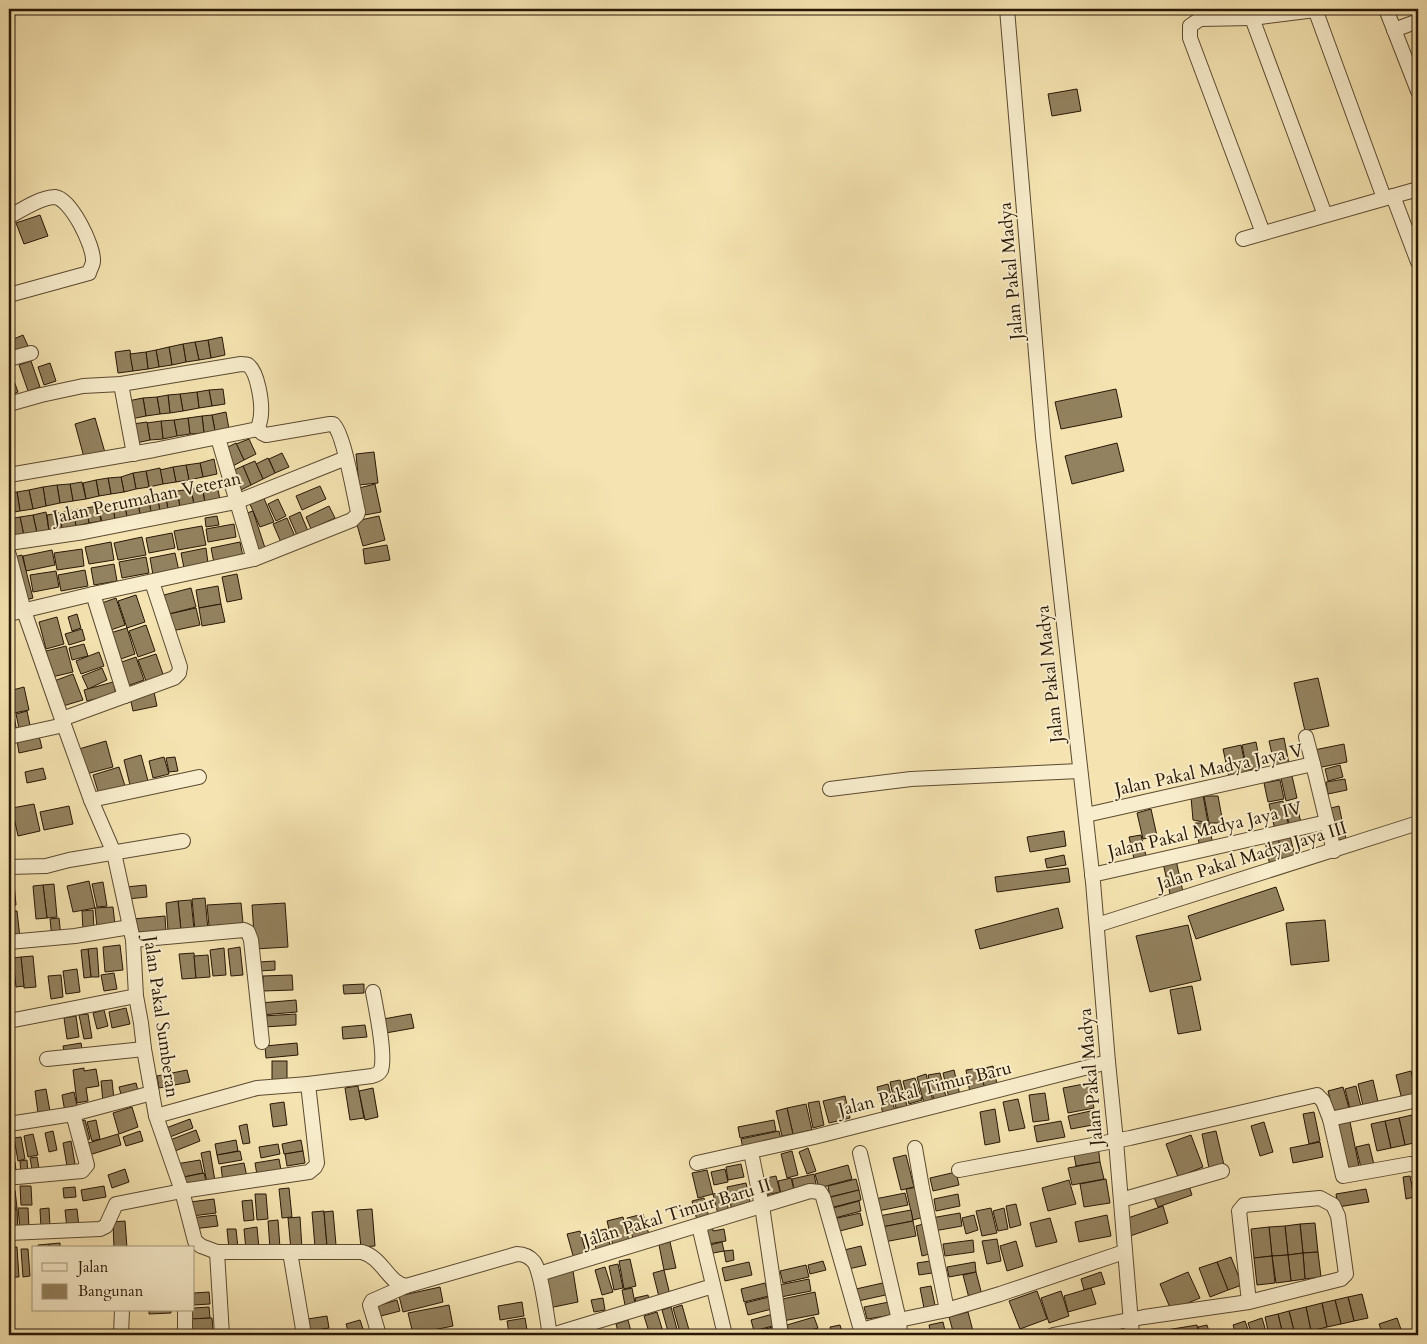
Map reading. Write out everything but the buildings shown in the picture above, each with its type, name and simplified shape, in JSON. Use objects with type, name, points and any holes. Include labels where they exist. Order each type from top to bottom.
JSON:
[{"type":"street","name":"Jalan Pakal Madya","points":[[1007,9],[1043,437],[1079,771],[1086,814],[1132,1335]]},
{"type":"street","points":[[1263,233],[1190,38],[1190,26],[1200,19],[1252,18],[1317,9],[1388,197],[1418,262]]},
{"type":"street","points":[[1386,9],[1418,91]]},
{"type":"street","points":[[1252,18],[1325,216]]},
{"type":"street","points":[[1394,30],[1418,21]]},
{"type":"street","points":[[1243,239],[1418,189]]},
{"type":"street","points":[[9,217],[36,202],[53,197],[60,198],[68,205],[86,233],[93,261],[89,272],[9,295]]},
{"type":"street","points":[[9,359],[31,353]]},
{"type":"street","points":[[9,404],[83,386],[121,384],[246,364],[252,370],[260,394],[261,415],[258,429]]},
{"type":"street","points":[[121,384],[134,454]]},
{"type":"street","points":[[9,614],[254,559],[355,518],[358,512],[346,458],[338,429],[333,424],[266,435],[258,429]]},
{"type":"street","points":[[9,475],[134,454],[258,429]]},
{"type":"street","points":[[218,438],[254,559]]},
{"type":"street","name":"Jalan Perumahan Veteran","points":[[9,543],[84,532],[236,502],[346,458]]},
{"type":"street","points":[[9,556],[24,611],[63,722],[91,800],[114,853]]},
{"type":"street","points":[[9,737],[63,722],[177,676],[180,667],[152,582]]},
{"type":"street","points":[[93,594],[125,696]]},
{"type":"street","points":[[1306,737],[1314,764]]},
{"type":"street","name":"Jalan Pakal Madya Jaya V","points":[[1086,814],[1314,764],[1334,851]]},
{"type":"street","points":[[830,789],[911,779],[1079,771]]},
{"type":"street","points":[[91,800],[199,777]]},
{"type":"street","name":"Jalan Pakal Madya Jaya IV","points":[[1092,875],[1327,822]]},
{"type":"street","name":"Jalan Pakal Madya Jaya III","points":[[1097,925],[1418,823]]},
{"type":"street","points":[[9,866],[46,866],[69,860],[183,841]]},
{"type":"street","name":"Jalan Pakal Sumberan","points":[[114,853],[131,933],[136,996],[156,1116],[182,1192],[194,1244]]},
{"type":"street","points":[[9,942],[131,933],[244,930],[248,932],[251,940],[262,1042]]},
{"type":"street","points":[[156,1116],[251,1090],[372,1076],[380,1072],[382,1046],[373,992]]},
{"type":"street","points":[[9,1021],[136,996]]},
{"type":"street","points":[[47,1060],[144,1049]]},
{"type":"street","name":"Jalan Pakal Timur Baru","points":[[698,1163],[814,1137],[1108,1062]]},
{"type":"street","points":[[9,1233],[100,1229],[106,1226],[116,1204],[306,1173],[312,1170],[317,1163],[308,1084]]},
{"type":"street","points":[[9,1124],[73,1114],[152,1093]]},
{"type":"street","points":[[959,1170],[1116,1141],[1317,1095],[1323,1100],[1330,1119],[1343,1176],[1410,1164]]},
{"type":"street","points":[[1330,1119],[1418,1100]]},
{"type":"street","points":[[17,1177],[82,1171],[85,1169],[86,1165],[73,1114]]},
{"type":"street","points":[[915,1148],[947,1310]]},
{"type":"street","points":[[751,1152],[762,1206],[781,1335]]},
{"type":"street","points":[[860,1153],[899,1320],[900,1335]]},
{"type":"street","points":[[1121,1200],[1222,1171]]},
{"type":"street","name":"Jalan Pakal Timur Baru II","points":[[539,1274],[810,1191],[820,1192],[861,1332]]},
{"type":"street","points":[[1053,1335],[1131,1320],[1249,1302],[1344,1277],[1346,1274],[1338,1216],[1332,1205],[1320,1198],[1244,1205],[1241,1208],[1239,1211],[1249,1302]]},
{"type":"street","points":[[699,1226],[725,1335]]},
{"type":"street","points":[[194,1244],[218,1252],[362,1252],[374,1258],[397,1283],[406,1286]]},
{"type":"street","points":[[218,1252],[222,1335]]},
{"type":"street","points":[[290,1252],[304,1335]]},
{"type":"street","points":[[861,1332],[899,1320],[947,1310],[1000,1294],[1124,1252]]},
{"type":"street","points":[[379,1335],[370,1303],[374,1300],[406,1286],[517,1254],[524,1254],[529,1258],[534,1263],[539,1274],[551,1335],[713,1286]]},
{"type":"street","points":[[121,1335],[122,1312]]},
{"type":"street","points":[[185,1312],[185,1335]]}]
